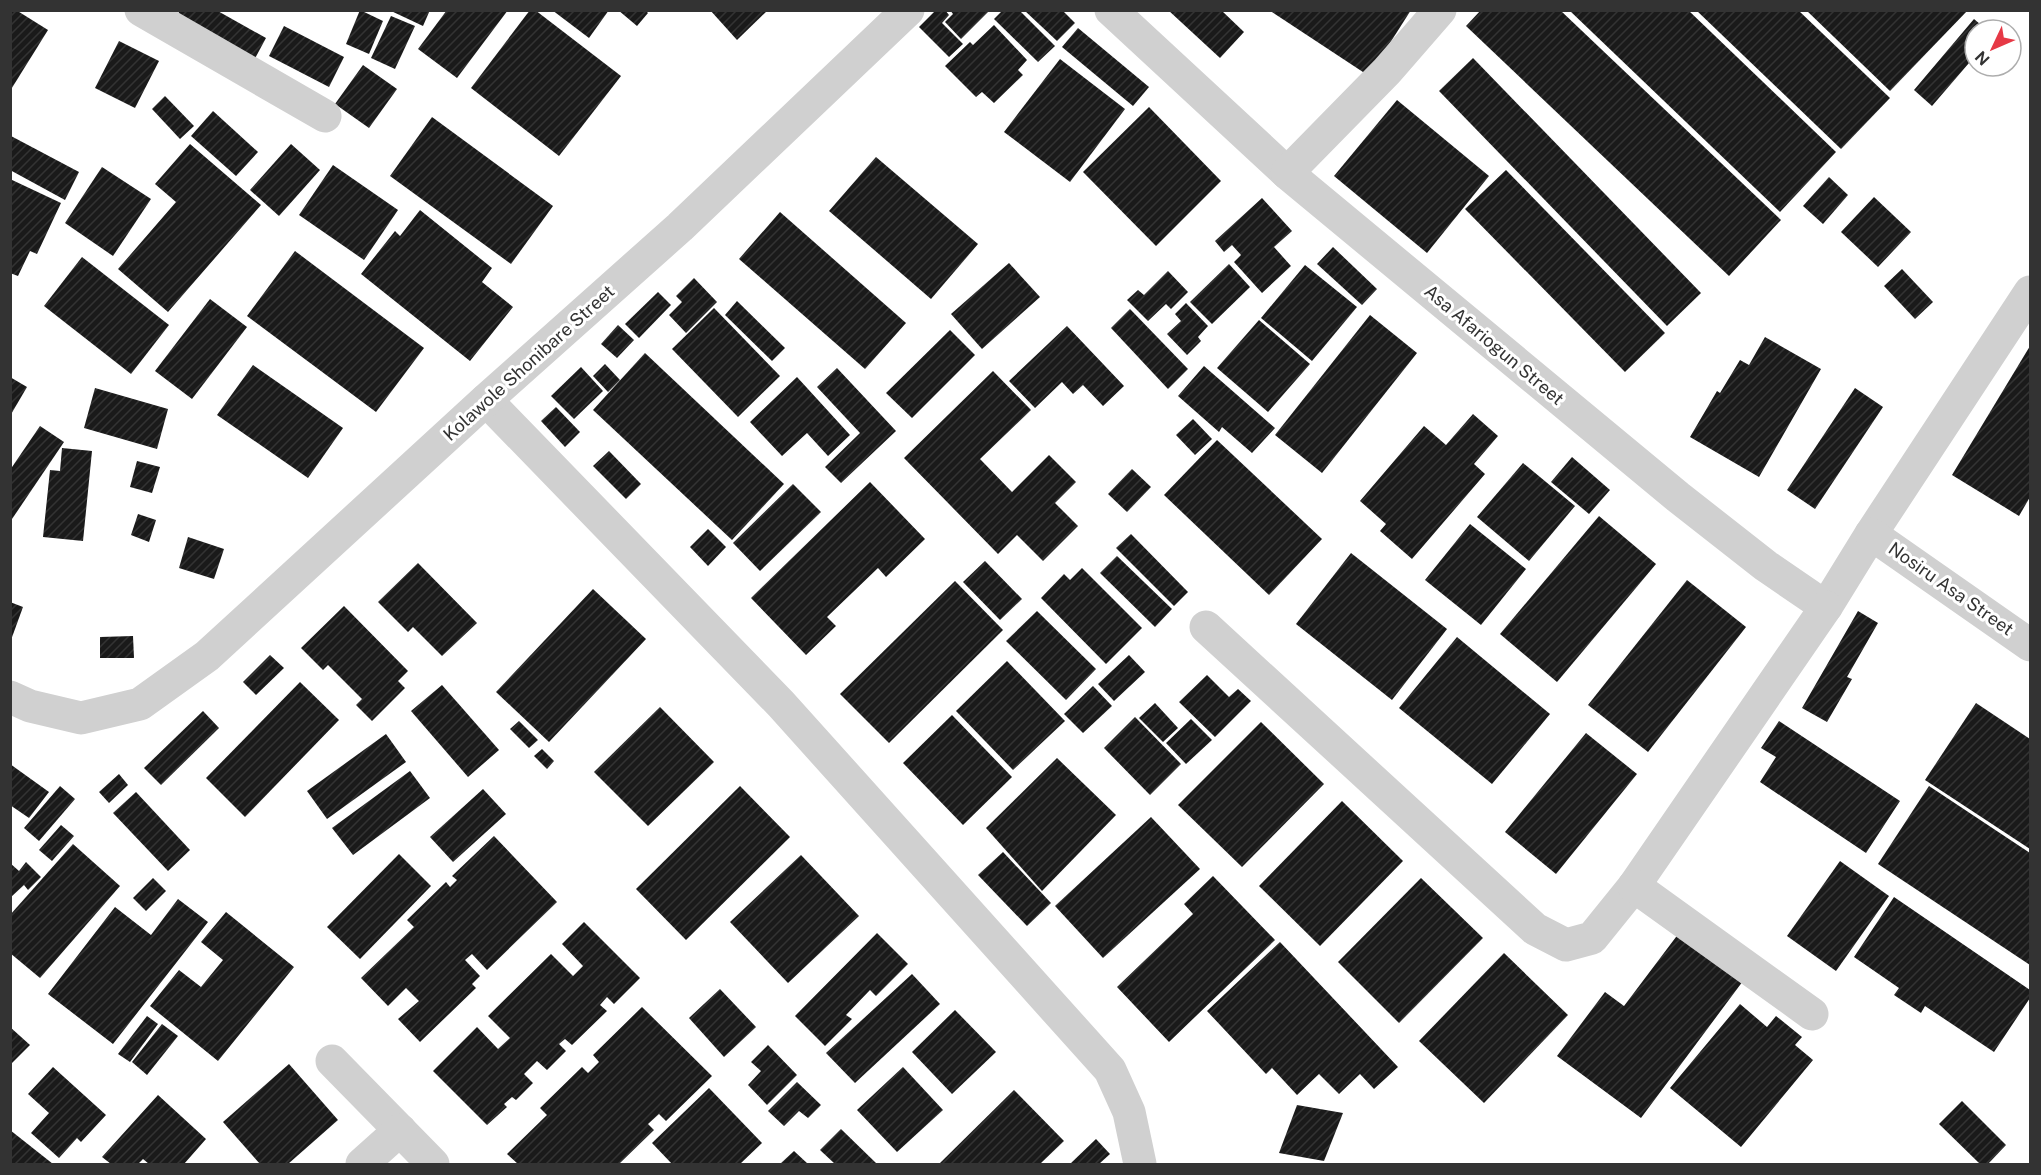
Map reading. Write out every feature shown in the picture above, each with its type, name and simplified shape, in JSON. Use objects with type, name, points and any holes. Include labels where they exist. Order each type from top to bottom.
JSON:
[{"type":"street","points":[[141,10],[325,116]]},
{"type":"street","name":"Kolawole Shonibare Street","points":[[10,697],[30,706],[81,718],[140,704],[207,656],[486,400],[680,227],[908,10]]},
{"type":"street","name":"Asa Afariogun Street","points":[[1111,10],[1287,173],[1677,497],[1766,566],[1826,607]]},
{"type":"street","points":[[1287,173],[1387,71],[1440,10]]},
{"type":"street","points":[[1206,627],[1535,928],[1566,945],[1592,938],[1634,886],[1826,607],[1871,534],[2031,292]]},
{"type":"street","points":[[486,400],[781,704],[1110,1070],[1129,1112],[1140,1164]]},
{"type":"street","name":"Nosiru Asa Street","points":[[1871,534],[2031,645]]},
{"type":"street","points":[[1634,886],[1812,1014]]},
{"type":"street","points":[[332,1061],[433,1164]]},
{"type":"street","points":[[362,1164],[400,1130]]},
{"type":"building","points":[[10,10],[16,10],[48,30],[10,91]]},
{"type":"building","points":[[180,10],[216,10],[266,38],[253,62],[175,20]]},
{"type":"building","points":[[360,10],[383,21],[369,54],[346,44]]},
{"type":"building","points":[[389,10],[430,10],[423,26]]},
{"type":"building","points":[[447,10],[508,10],[457,78],[418,49]]},
{"type":"building","points":[[530,10],[535,10],[621,76],[559,156],[471,88]]},
{"type":"building","points":[[552,10],[609,10],[589,38]]},
{"type":"building","points":[[618,10],[645,10],[648,13],[637,26]]},
{"type":"building","points":[[710,10],[768,10],[737,40]]},
{"type":"building","points":[[936,10],[945,10],[949,15],[942,23],[963,44],[949,57],[919,27]]},
{"type":"building","points":[[950,10],[990,10],[961,39],[945,22],[953,14]]},
{"type":"building","points":[[1003,10],[1019,10],[1055,46],[1038,62],[994,19]]},
{"type":"building","points":[[1024,10],[1062,10],[1075,23],[1057,41]]},
{"type":"building","points":[[1168,10],[1221,10],[1244,32],[1220,58]]},
{"type":"building","points":[[1269,10],[1411,10],[1369,76]]},
{"type":"building","points":[[1481,10],[1560,10],[1781,220],[1729,276],[1466,26]]},
{"type":"building","points":[[1569,10],[1688,10],[1836,152],[1780,212]]},
{"type":"building","points":[[1696,10],[1798,10],[1890,98],[1841,149]]},
{"type":"building","points":[[1806,10],[1968,10],[1890,91]]},
{"type":"building","points":[[391,16],[415,26],[395,69],[371,58]]},
{"type":"building","points":[[994,25],[1027,60],[1018,70],[1023,75],[994,103],[982,92],[976,97],[945,66],[970,42],[973,45]]},
{"type":"building","points":[[284,26],[344,57],[329,87],[269,56]]},
{"type":"building","points":[[1078,28],[1149,87],[1133,106],[1062,47]]},
{"type":"building","points":[[1963,32],[1963,70],[1932,106],[1914,90]]},
{"type":"building","points":[[119,41],[159,61],[135,108],[95,88]]},
{"type":"building","points":[[1473,58],[1701,293],[1667,326],[1439,91]]},
{"type":"building","points":[[1060,59],[1125,109],[1070,182],[1004,132]]},
{"type":"building","points":[[363,65],[397,89],[369,128],[335,104]]},
{"type":"building","points":[[165,96],[194,126],[180,139],[152,109]]},
{"type":"building","points":[[1397,100],[1489,176],[1427,253],[1334,176]]},
{"type":"building","points":[[1149,107],[1221,181],[1156,246],[1083,172]]},
{"type":"building","points":[[213,111],[258,152],[236,176],[191,136]]},
{"type":"building","points":[[432,117],[553,206],[511,264],[390,176]]},
{"type":"building","points":[[11,136],[79,172],[65,200],[10,170]]},
{"type":"building","points":[[190,144],[261,205],[168,312],[118,269],[176,202],[155,184]]},
{"type":"building","points":[[291,144],[320,170],[279,216],[250,190]]},
{"type":"building","points":[[876,157],[978,244],[931,299],[829,211]]},
{"type":"building","points":[[333,165],[398,210],[364,260],[299,215]]},
{"type":"building","points":[[102,167],[151,199],[113,256],[65,223]]},
{"type":"building","points":[[1506,170],[1665,333],[1625,372],[1465,209]]},
{"type":"building","points":[[1829,177],[1848,195],[1823,224],[1803,206]]},
{"type":"building","points":[[10,179],[61,203],[37,254],[30,251],[18,276],[10,273]]},
{"type":"building","points":[[1874,197],[1911,232],[1878,267],[1841,232]]},
{"type":"building","points":[[1262,198],[1292,231],[1274,247],[1291,266],[1262,293],[1234,262],[1241,255],[1232,245],[1224,252],[1215,241]]},
{"type":"building","points":[[420,210],[492,268],[482,282],[513,307],[470,361],[361,274],[395,231],[400,236]]},
{"type":"building","points":[[780,212],[906,323],[865,369],[739,259]]},
{"type":"building","points":[[1333,247],[1377,289],[1362,305],[1317,264]]},
{"type":"building","points":[[295,251],[424,348],[376,412],[247,316]]},
{"type":"building","points":[[82,257],[169,325],[131,374],[44,306]]},
{"type":"building","points":[[1009,263],[1040,297],[982,349],[951,314]]},
{"type":"building","points":[[1229,264],[1250,287],[1212,324],[1190,302]]},
{"type":"building","points":[[1305,265],[1357,307],[1312,361],[1261,318]]},
{"type":"building","points":[[1902,269],[1933,302],[1915,319],[1884,286]]},
{"type":"building","points":[[1168,271],[1188,292],[1171,309],[1166,304],[1148,321],[1127,300],[1138,290],[1144,295]]},
{"type":"building","points":[[694,278],[717,302],[686,333],[669,315],[682,302],[676,296]]},
{"type":"building","points":[[658,292],[671,305],[639,338],[625,324]]},
{"type":"building","points":[[210,299],[247,327],[192,399],[155,371]]},
{"type":"building","points":[[737,301],[785,348],[772,361],[725,315]]},
{"type":"building","points":[[1186,303],[1208,326],[1198,337],[1201,341],[1187,355],[1167,334],[1181,321],[1175,314]]},
{"type":"building","points":[[714,308],[780,376],[738,417],[672,349]]},
{"type":"building","points":[[1130,309],[1188,369],[1168,389],[1111,328]]},
{"type":"building","points":[[1370,315],[1417,353],[1322,473],[1275,435]]},
{"type":"building","points":[[1259,320],[1310,364],[1268,412],[1217,368]]},
{"type":"building","points":[[618,325],[634,340],[617,358],[601,344]]},
{"type":"building","points":[[1067,326],[1124,386],[1103,406],[1083,385],[1073,394],[1062,382],[1035,408],[1009,381]]},
{"type":"building","points":[[950,330],[975,355],[912,418],[886,393]]},
{"type":"building","points":[[1765,337],[1821,369],[1759,477],[1690,437],[1717,391],[1720,393],[1740,360],[1749,365]]},
{"type":"building","points":[[2030,346],[2030,497],[2019,516],[1952,475]]},
{"type":"building","points":[[645,353],[784,484],[732,540],[593,410]]},
{"type":"building","points":[[605,364],[620,380],[608,392],[593,376]]},
{"type":"building","points":[[253,365],[343,428],[308,478],[217,415]]},
{"type":"building","points":[[1204,366],[1275,428],[1252,453],[1222,427],[1219,432],[1178,396]]},
{"type":"building","points":[[581,367],[603,391],[574,419],[551,396]]},
{"type":"building","points":[[837,368],[896,431],[841,483],[825,467],[860,433],[817,387]]},
{"type":"building","points":[[993,371],[1031,410],[980,459],[1012,492],[1049,455],[1076,482],[1055,503],[1078,526],[1043,561],[1017,535],[998,554],[904,458]]},
{"type":"building","points":[[10,377],[27,387],[10,416]]},
{"type":"building","points":[[797,377],[850,435],[828,456],[807,433],[782,456],[750,422]]},
{"type":"building","points":[[95,388],[168,409],[157,449],[84,428]]},
{"type":"building","points":[[1855,388],[1883,407],[1815,509],[1787,490]]},
{"type":"building","points":[[556,407],[580,432],[565,447],[541,421]]},
{"type":"building","points":[[1473,414],[1498,436],[1474,464],[1485,474],[1412,559],[1380,531],[1386,524],[1360,501],[1424,426],[1446,445]]},
{"type":"building","points":[[1193,419],[1212,439],[1195,455],[1176,435]]},
{"type":"building","points":[[40,426],[64,442],[10,522],[10,470]]},
{"type":"building","points":[[1217,440],[1322,539],[1269,595],[1164,495]]},
{"type":"building","points":[[62,448],[92,451],[83,541],[43,537],[50,470],[60,471]]},
{"type":"building","points":[[609,451],[641,484],[626,499],[593,466]]},
{"type":"building","points":[[1572,457],[1610,490],[1589,514],[1551,482]]},
{"type":"building","points":[[137,461],[160,467],[152,493],[130,487]]},
{"type":"building","points":[[1523,463],[1575,506],[1529,561],[1477,517]]},
{"type":"building","points":[[1132,469],[1151,487],[1127,512],[1108,494]]},
{"type":"building","points":[[870,482],[925,539],[886,577],[878,568],[827,617],[836,626],[806,655],[751,598]]},
{"type":"building","points":[[793,484],[821,512],[760,571],[733,543]]},
{"type":"building","points":[[138,514],[156,520],[149,542],[131,535]]},
{"type":"building","points":[[1599,516],[1656,564],[1557,682],[1500,634]]},
{"type":"building","points":[[1470,524],[1526,569],[1481,625],[1425,580]]},
{"type":"building","points":[[708,529],[726,547],[708,566],[690,547]]},
{"type":"building","points":[[1131,534],[1188,592],[1174,606],[1116,548]]},
{"type":"building","points":[[188,537],[224,549],[214,579],[179,568]]},
{"type":"building","points":[[1351,553],[1447,629],[1392,700],[1296,624]]},
{"type":"building","points":[[1117,556],[1172,609],[1155,627],[1100,573]]},
{"type":"building","points":[[985,561],[1022,599],[1000,620],[963,582]]},
{"type":"building","points":[[418,563],[477,623],[442,656],[413,627],[408,632],[378,602]]},
{"type":"building","points":[[1082,568],[1142,628],[1106,664],[1041,598],[1064,574],[1070,580]]},
{"type":"building","points":[[1687,580],[1746,627],[1648,752],[1588,705]]},
{"type":"building","points":[[955,581],[1003,630],[889,743],[840,694]]},
{"type":"building","points":[[593,589],[646,639],[549,742],[496,692]]},
{"type":"building","points":[[10,602],[23,607],[11,640],[10,640]]},
{"type":"building","points":[[344,606],[408,671],[398,681],[405,688],[372,721],[356,705],[362,699],[328,665],[323,670],[301,648]]},
{"type":"building","points":[[1037,611],[1096,669],[1066,700],[1006,641]]},
{"type":"building","points":[[1858,611],[1878,623],[1847,677],[1852,679],[1827,722],[1802,708]]},
{"type":"building","points":[[133,636],[134,658],[100,658],[100,637]]},
{"type":"building","points":[[1457,637],[1550,714],[1492,784],[1399,708]]},
{"type":"building","points":[[270,655],[284,668],[256,695],[243,682]]},
{"type":"building","points":[[1129,655],[1145,672],[1114,701],[1098,684]]},
{"type":"building","points":[[1007,661],[1065,721],[1013,770],[956,711]]},
{"type":"building","points":[[1207,675],[1229,697],[1238,689],[1251,701],[1215,737],[1179,702]]},
{"type":"building","points":[[300,682],[339,720],[245,817],[206,778]]},
{"type":"building","points":[[442,685],[499,750],[468,777],[411,711]]},
{"type":"building","points":[[1093,686],[1112,706],[1083,733],[1064,714]]},
{"type":"building","points":[[1155,703],[1178,728],[1163,742],[1139,718]]},
{"type":"building","points":[[1976,703],[2030,739],[2030,849],[1925,780]]},
{"type":"building","points":[[660,707],[714,762],[648,826],[594,772]]},
{"type":"building","points":[[203,711],[219,728],[161,785],[144,768]]},
{"type":"building","points":[[952,715],[1012,777],[963,825],[903,763]]},
{"type":"building","points":[[1135,717],[1181,764],[1150,795],[1104,748]]},
{"type":"building","points":[[1191,719],[1212,740],[1186,764],[1166,743]]},
{"type":"building","points":[[519,721],[538,740],[529,748],[510,729]]},
{"type":"building","points":[[1779,721],[1900,801],[1866,853],[1760,782],[1776,757],[1761,748]]},
{"type":"building","points":[[1261,722],[1324,784],[1242,867],[1178,805]]},
{"type":"building","points":[[1586,733],[1637,774],[1556,874],[1505,832]]},
{"type":"building","points":[[386,734],[406,762],[327,819],[307,791]]},
{"type":"building","points":[[542,749],[554,761],[547,769],[534,756]]},
{"type":"building","points":[[1057,758],[1116,815],[1042,891],[986,828]]},
{"type":"building","points":[[10,764],[49,792],[29,818],[10,805]]},
{"type":"building","points":[[410,771],[430,798],[353,855],[332,828]]},
{"type":"building","points":[[119,774],[128,785],[109,803],[99,792]]},
{"type":"building","points":[[60,786],[75,799],[39,841],[24,828]]},
{"type":"building","points":[[740,786],[790,837],[686,940],[636,889]]},
{"type":"building","points":[[1929,786],[2030,853],[2030,965],[1878,864]]},
{"type":"building","points":[[483,789],[506,814],[453,862],[430,837]]},
{"type":"building","points":[[136,792],[190,850],[168,871],[113,813]]},
{"type":"building","points":[[1342,801],[1403,861],[1320,946],[1259,886]]},
{"type":"building","points":[[1151,817],[1200,869],[1103,958],[1055,906]]},
{"type":"building","points":[[61,825],[74,836],[52,861],[39,850]]},
{"type":"building","points":[[494,836],[557,902],[487,970],[472,954],[465,960],[480,976],[472,984],[476,988],[420,1042],[398,1019],[419,1001],[406,988],[388,1006],[361,978],[414,927],[407,920],[446,882],[450,887],[457,880],[452,876]]},
{"type":"building","points":[[73,844],[120,886],[40,978],[10,953],[10,915]]},
{"type":"building","points":[[1003,852],[1051,903],[1027,926],[978,875]]},
{"type":"building","points":[[399,854],[431,886],[360,959],[327,927]]},
{"type":"building","points":[[801,855],[859,916],[788,983],[730,922]]},
{"type":"building","points":[[1840,861],[1889,896],[1836,971],[1787,936]]},
{"type":"building","points":[[26,862],[41,877],[28,890],[24,885],[10,898],[10,863],[19,871]]},
{"type":"building","points":[[1213,876],[1275,940],[1169,1042],[1117,987],[1193,914],[1184,904]]},
{"type":"building","points":[[153,878],[166,891],[146,911],[133,898]]},
{"type":"building","points":[[1421,878],[1483,938],[1399,1023],[1338,962]]},
{"type":"building","points":[[1894,897],[2030,990],[2030,998],[1994,1052],[1925,1006],[1921,1013],[1894,995],[1899,988],[1854,957]]},
{"type":"building","points":[[178,899],[208,922],[113,1044],[48,994],[115,907],[151,935]]},
{"type":"building","points":[[226,912],[294,967],[218,1061],[150,1006],[179,970],[201,987],[223,960],[201,942]]},
{"type":"building","points":[[584,922],[640,978],[614,1004],[607,997],[600,1005],[607,1011],[572,1045],[565,1039],[559,1044],[566,1051],[547,1070],[537,1061],[524,1074],[533,1083],[516,1100],[512,1097],[504,1104],[507,1107],[487,1125],[433,1071],[477,1027],[498,1049],[510,1038],[488,1016],[551,954],[573,976],[583,966],[562,944]]},
{"type":"building","points":[[877,933],[908,964],[876,996],[870,990],[846,1015],[852,1019],[825,1046],[795,1016]]},
{"type":"building","points":[[1679,933],[1743,981],[1641,1118],[1557,1056],[1605,992],[1624,1006]]},
{"type":"building","points":[[1280,942],[1398,1067],[1374,1089],[1360,1074],[1339,1094],[1319,1074],[1297,1095],[1272,1068],[1266,1074],[1207,1011]]},
{"type":"building","points":[[1504,953],[1568,1015],[1484,1103],[1419,1041]]},
{"type":"building","points":[[912,974],[940,1004],[855,1083],[826,1053]]},
{"type":"building","points":[[720,989],[756,1027],[724,1057],[689,1018]]},
{"type":"building","points":[[1740,1004],[1767,1027],[1776,1016],[1802,1037],[1795,1045],[1813,1060],[1741,1147],[1670,1088]]},
{"type":"building","points":[[642,1007],[712,1076],[666,1121],[659,1114],[648,1124],[654,1130],[619,1164],[518,1164],[507,1154],[547,1115],[540,1108],[582,1067],[588,1073],[599,1062],[593,1055]]},
{"type":"building","points":[[955,1010],[996,1052],[952,1094],[912,1052]]},
{"type":"building","points":[[147,1016],[158,1024],[130,1062],[118,1054]]},
{"type":"building","points":[[162,1024],[178,1036],[147,1075],[132,1062]]},
{"type":"building","points":[[10,1027],[30,1045],[10,1065]]},
{"type":"building","points":[[768,1045],[797,1075],[767,1105],[748,1085],[761,1071],[751,1062]]},
{"type":"building","points":[[289,1064],[338,1120],[288,1164],[260,1164],[223,1122]]},
{"type":"building","points":[[53,1067],[106,1115],[81,1142],[77,1138],[59,1158],[31,1133],[49,1113],[28,1094]]},
{"type":"building","points":[[903,1067],[943,1110],[897,1152],[857,1110]]},
{"type":"building","points":[[797,1082],[821,1105],[808,1118],[799,1111],[784,1126],[768,1111]]},
{"type":"building","points":[[709,1088],[762,1143],[740,1164],[672,1164],[652,1143]]},
{"type":"building","points":[[1014,1090],[1064,1141],[1040,1164],[939,1164]]},
{"type":"building","points":[[158,1095],[206,1139],[184,1164],[149,1164],[143,1159],[138,1164],[111,1164],[102,1157]]},
{"type":"building","points":[[1962,1101],[2006,1145],[1988,1164],[1980,1164],[1939,1124]]},
{"type":"building","points":[[1297,1105],[1343,1113],[1324,1161],[1279,1153]]},
{"type":"building","points":[[841,1129],[877,1164],[835,1164],[820,1150]]},
{"type":"building","points":[[10,1130],[53,1164],[10,1164]]},
{"type":"building","points":[[1096,1139],[1110,1154],[1099,1164],[1070,1164]]},
{"type":"building","points":[[794,1151],[808,1164],[780,1164]]}]
